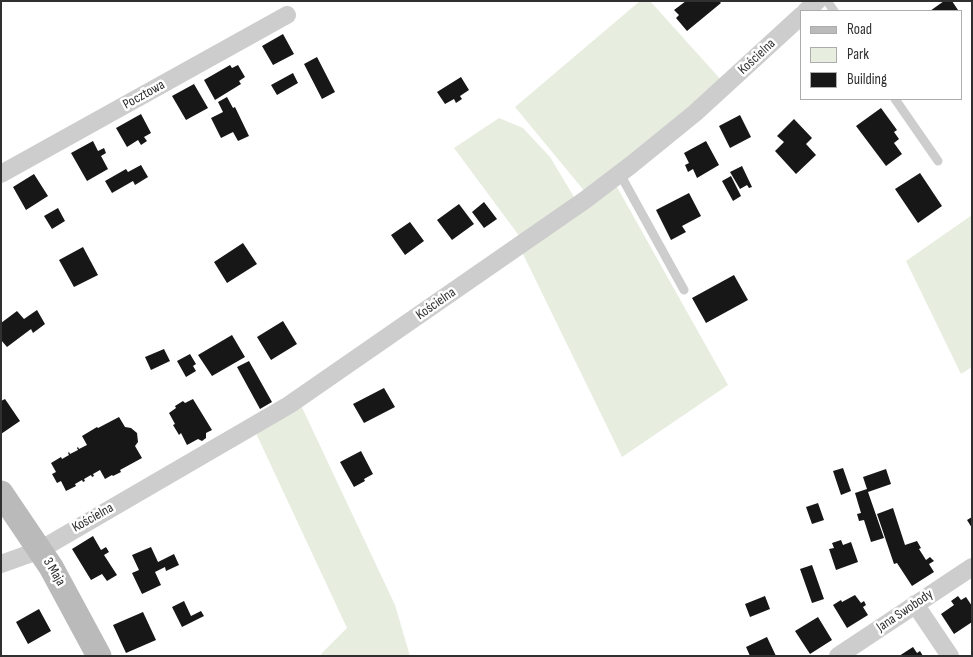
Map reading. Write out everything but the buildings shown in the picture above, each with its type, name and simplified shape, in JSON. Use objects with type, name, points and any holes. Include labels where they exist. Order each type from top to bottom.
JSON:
[{"type":"main road","name":"3 Maja","points":[[1,494],[40,549],[99,656]]},
{"type":"street","points":[[807,10],[817,1]]},
{"type":"street","name":"Pocztowa","points":[[1,174],[287,15]]},
{"type":"street","name":"Kościelna","points":[[1,564],[40,549],[289,405],[562,217],[620,174],[695,113],[800,17]]},
{"type":"street","name":"Jana Swobody","points":[[838,656],[972,567]]},
{"type":"street","points":[[915,604],[950,656]]},
{"type":"lane","points":[[896,100],[938,161]]},
{"type":"lane","points":[[620,174],[684,290]]},
{"type":"green space","points":[[640,1],[650,1],[723,82],[586,193],[515,107]]},
{"type":"green space","points":[[499,118],[523,128],[550,157],[574,197],[520,237],[454,148]]},
{"type":"green space","points":[[617,187],[728,385],[622,457],[522,252]]},
{"type":"green space","points":[[972,215],[972,367],[961,374],[906,261]]},
{"type":"green space","points":[[299,401],[395,605],[410,656],[322,656],[321,654],[347,628],[254,429]]}]
